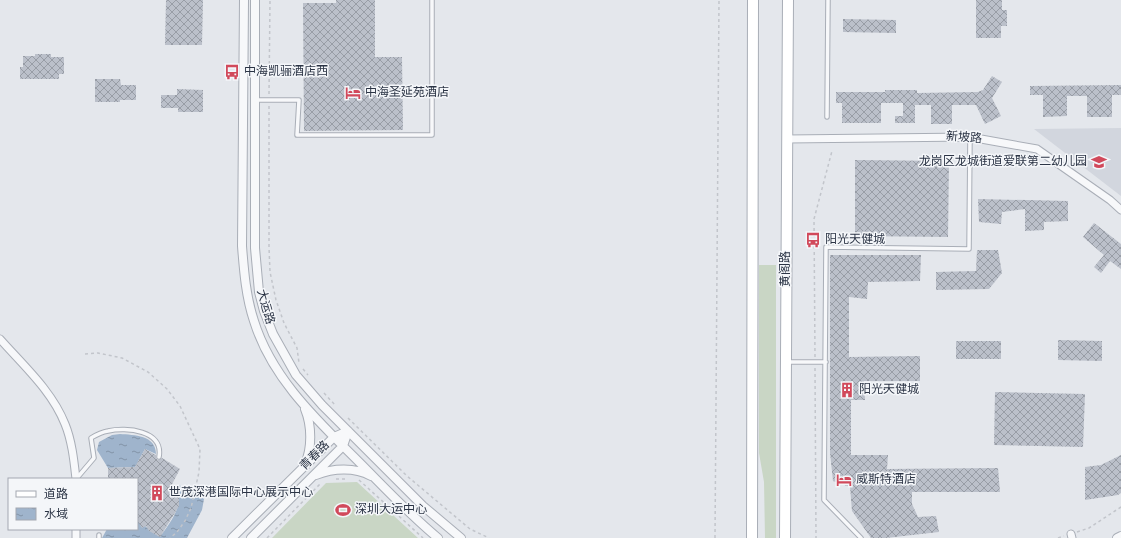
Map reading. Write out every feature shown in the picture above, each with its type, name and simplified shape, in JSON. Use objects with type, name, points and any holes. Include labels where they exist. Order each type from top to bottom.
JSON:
[{"type":"main road","points":[[751,536],[753,0]]},
{"type":"main road","name":"黄阁路","points":[[785,538],[788,0]]},
{"type":"main road","points":[[785,527],[789,538]]},
{"type":"street","name":"大运路","points":[[244,0],[242,246],[247,296],[254,322],[263,345],[276,368],[304,406],[377,480],[438,538]]},
{"type":"street","name":"大运路","points":[[255,0],[255,248],[259,292],[264,311],[273,334],[296,375],[322,405],[424,506],[461,538]]},
{"type":"street","name":"新坡路","points":[[787,139],[970,137],[1037,149],[1110,200],[1121,210]]},
{"type":"street","points":[[0,339],[42,386],[55,403],[66,426],[74,456],[76,478]]},
{"type":"street","points":[[303,467],[308,453],[310,437],[309,422],[304,406]]},
{"type":"street","name":"青春路","points":[[232,538],[334,437],[348,431]]},
{"type":"street","name":"青春路","points":[[251,538],[343,446],[348,431]]},
{"type":"street","points":[[313,476],[331,471],[350,470],[368,475],[377,480]]},
{"type":"street","points":[[1117,538],[1121,536]]},
{"type":"lane","points":[[255,100],[299,100],[298,135],[432,134],[432,0]]},
{"type":"lane","points":[[827,117],[828,0]]},
{"type":"lane","points":[[861,538],[824,500],[826,247],[969,249],[970,137]]},
{"type":"lane","points":[[786,362],[826,362]]},
{"type":"lane","points":[[77,478],[94,458],[91,438],[107,431],[138,430],[152,437],[158,443],[161,449],[159,457]]},
{"type":"path","points":[[270,0],[268,100],[268,239],[270,272],[276,300],[284,323],[297,348],[299,365],[308,375]]},
{"type":"path","points":[[715,538],[718,0]]},
{"type":"path","points":[[816,538],[814,220],[832,151]]},
{"type":"path","points":[[86,354],[98,352],[122,358],[148,372],[167,389],[180,406],[200,450],[198,472],[191,508],[177,532],[170,538]]},
{"type":"path","points":[[322,391],[338,409]]},
{"type":"path","points":[[344,414],[407,476],[470,529],[490,538]]},
{"type":"path","points":[[267,538],[325,479]]},
{"type":"path","points":[[331,479],[351,479]]},
{"type":"path","points":[[358,479],[423,538]]},
{"type":"path","points":[[1058,538],[1072,536],[1090,528],[1121,507]]},
{"type":"shaded area","name":"龙岗区龙城街道爱联第二幼儿园","points":[[1121,128],[1121,196],[1034,129]]},
{"type":"green space","points":[[759,265],[776,265],[776,538],[765,538],[764,482],[759,453]]},
{"type":"green space","name":"深圳大运中心","points":[[357,482],[418,538],[272,538],[326,483]]},
{"type":"water","points":[[120,434],[143,437],[152,443],[156,454],[145,449],[135,467],[108,468],[97,450],[99,442],[112,435]]},
{"type":"water","points":[[179,485],[204,499],[202,510],[187,538],[102,538],[106,530],[138,530],[138,521],[160,537],[171,521],[177,508],[178,497],[175,492]]},
{"type":"building","points":[[166,0],[203,0],[202,45],[165,45]]},
{"type":"building","name":"中海圣延苑酒店","points":[[336,0],[375,0],[375,57],[402,57],[403,130],[304,131],[303,3],[336,3]]},
{"type":"building","points":[[976,0],[1002,0],[1002,10],[1007,10],[1007,26],[1001,26],[1001,38],[976,38]]},
{"type":"building","points":[[843,19],[896,20],[896,33],[843,32]]},
{"type":"building","points":[[35,54],[51,54],[51,57],[64,57],[64,74],[59,74],[59,79],[20,79],[20,67],[23,67],[23,56],[35,56]]},
{"type":"building","points":[[992,76],[1002,82],[992,98],[1001,116],[985,124],[976,105],[952,105],[952,124],[931,124],[931,105],[915,105],[915,123],[895,123],[895,116],[903,116],[903,103],[881,103],[881,123],[842,123],[842,103],[836,103],[836,92],[885,92],[885,90],[917,90],[917,93],[978,92],[983,90]]},
{"type":"building","points":[[95,79],[120,79],[121,85],[136,85],[136,100],[120,100],[120,102],[95,102]]},
{"type":"building","points":[[1121,85],[1121,95],[1112,95],[1112,117],[1087,117],[1087,96],[1067,96],[1067,116],[1043,117],[1043,95],[1030,95],[1030,86]]},
{"type":"building","points":[[177,89],[203,90],[203,112],[178,112],[178,108],[161,108],[161,95],[177,95]]},
{"type":"building","points":[[855,160],[949,161],[948,237],[855,236]]},
{"type":"building","points":[[978,199],[1068,201],[1068,221],[1044,222],[1044,230],[1025,231],[1025,209],[1002,212],[1001,224],[979,222]]},
{"type":"building","points":[[1094,223],[1121,244],[1121,269],[1110,261],[1101,273],[1094,267],[1104,255],[1083,237]]},
{"type":"building","points":[[977,250],[998,250],[1002,273],[989,289],[936,290],[936,272],[976,271]]},
{"type":"building","name":"阳光·天健城","points":[[830,255],[921,255],[920,281],[868,282],[867,299],[849,297],[849,357],[920,356],[920,381],[864,381],[865,400],[851,400],[851,455],[888,455],[887,469],[998,468],[1000,492],[912,492],[912,504],[918,517],[936,516],[939,532],[886,538],[871,538],[852,511],[850,487],[833,481],[830,453]]},
{"type":"building","points":[[1058,340],[1102,341],[1102,361],[1058,360]]},
{"type":"building","points":[[956,341],[1001,341],[1001,359],[956,359]]},
{"type":"building","points":[[995,392],[1085,394],[1083,447],[994,445]]},
{"type":"building","name":"世茂深港国际中心展示中心","points":[[145,449],[156,455],[158,460],[162,458],[180,469],[170,488],[179,495],[179,506],[160,537],[149,531],[146,526],[142,528],[138,522],[138,478],[108,478],[108,468],[135,467]]},
{"type":"building","points":[[1121,455],[1121,493],[1118,495],[1085,500],[1085,467],[1101,465]]},
{"type":"place","name":"中海凯骊酒店西","points":[[232,72]]},
{"type":"place","name":"中海圣延苑酒店","points":[[353,93]]},
{"type":"place","name":"龙岗区龙城街道爱联第二幼儿园","points":[[1099,162]]},
{"type":"place","name":"阳光天健城","points":[[813,240]]},
{"type":"place","name":"阳光·天健城","points":[[847,390]]},
{"type":"place","name":"威斯特酒店","points":[[844,480]]},
{"type":"place","name":"世茂深港国际中心展示中心","points":[[157,493]]},
{"type":"place","name":"深圳大运中心","points":[[343,510]]}]
